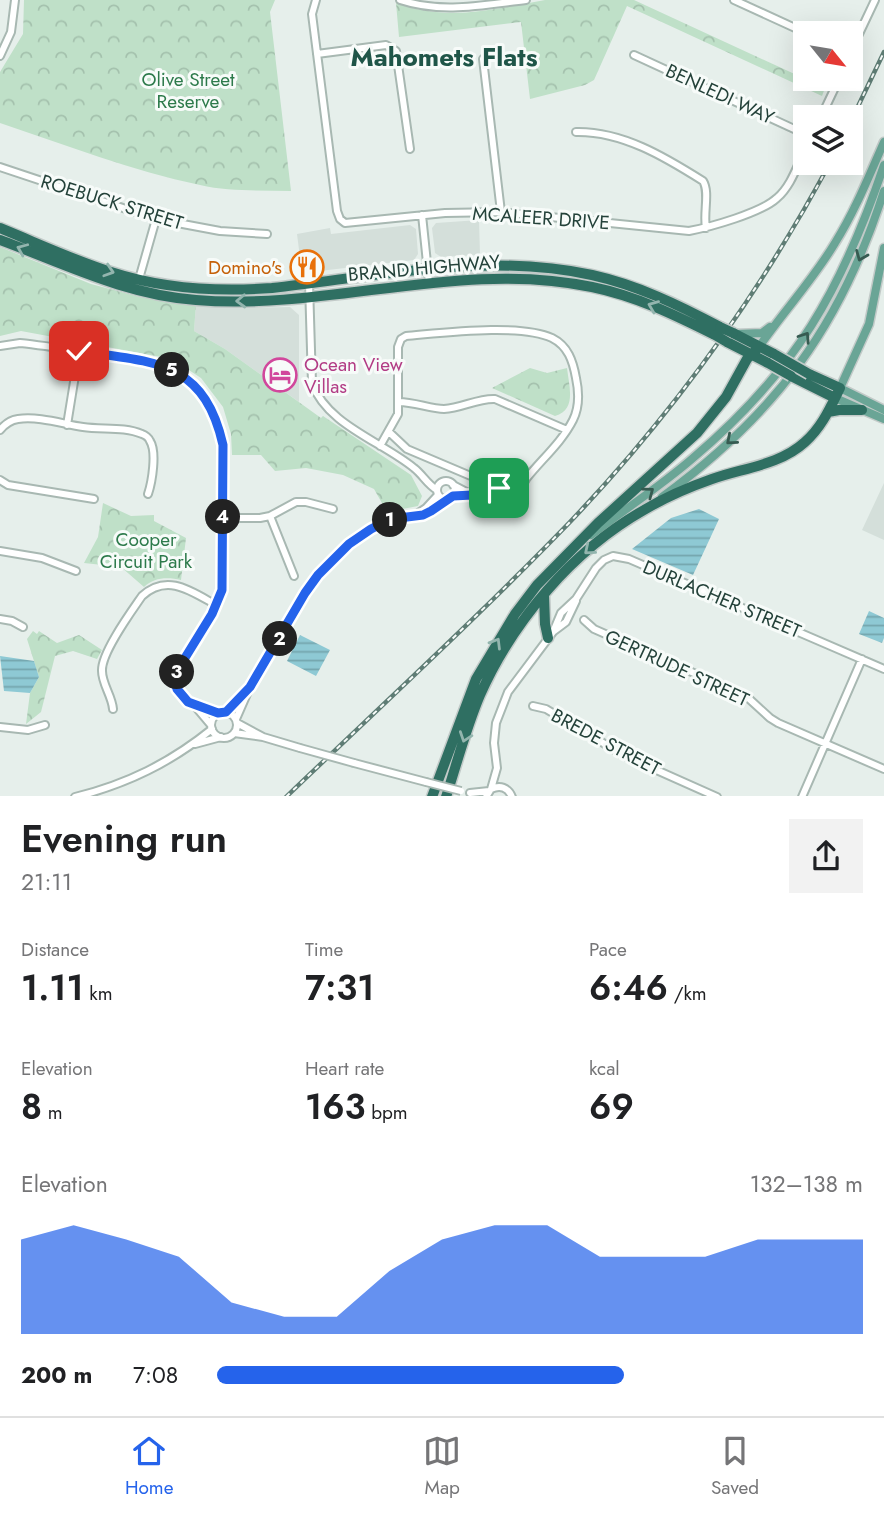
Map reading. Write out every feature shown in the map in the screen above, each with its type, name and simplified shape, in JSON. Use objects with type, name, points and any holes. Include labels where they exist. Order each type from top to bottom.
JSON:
[{"type":"highway","name":"BRAND HIGHWAY","points":[[0,228],[83,262],[139,279],[198,289],[239,290],[309,284],[471,264],[528,265],[592,275],[666,300],[718,331]]},
{"type":"highway","name":"BRAND HIGHWAY","points":[[0,240],[107,282],[166,296],[226,301],[309,296],[429,282],[521,279],[592,286],[651,304],[718,331]]},
{"type":"highway","points":[[718,331],[750,355],[771,359]]},
{"type":"highway","points":[[732,339],[738,357],[734,381]]},
{"type":"highway","points":[[446,796],[480,696],[521,623],[588,550],[644,510],[711,479],[790,453],[822,424],[837,393],[771,359],[759,347],[732,339]]},
{"type":"highway","points":[[432,796],[476,679],[495,645],[537,585],[607,515],[697,433],[726,397],[750,355],[759,347]]},
{"type":"highway","points":[[828,412],[862,410]]},
{"type":"highway","points":[[544,595],[544,615],[550,635]]},
{"type":"main road","points":[[759,347],[804,290],[835,244],[866,185],[884,142]]},
{"type":"main road","points":[[575,548],[693,459],[773,380],[822,312],[847,264],[884,165]]},
{"type":"main road","points":[[644,510],[742,431],[783,386],[822,333],[843,297],[884,191]]},
{"type":"main road","points":[[837,393],[869,324],[884,248]]},
{"type":"main road","points":[[732,339],[762,333],[776,324]]},
{"type":"main road","points":[[851,367],[850,386],[853,395]]},
{"type":"main road","points":[[837,393],[853,395],[884,411]]},
{"type":"main road","points":[[837,393],[862,410],[884,419]]},
{"type":"street","points":[[0,56],[11,32],[15,0]]},
{"type":"street","name":"MCALEER DRIVE","points":[[316,0],[313,15],[337,211],[345,223],[422,215],[501,212],[688,231],[706,228],[764,207],[777,198],[793,175]]},
{"type":"street","points":[[400,0],[425,7],[451,9],[478,3],[526,0]]},
{"type":"street","points":[[734,0],[793,27]]},
{"type":"street","points":[[863,25],[875,0]]},
{"type":"street","points":[[317,54],[386,45],[396,51],[410,149]]},
{"type":"street","name":"BENLEDI WAY","points":[[634,54],[793,128]]},
{"type":"street","points":[[483,59],[501,212]]},
{"type":"street","points":[[576,132],[593,132],[651,150],[703,181],[707,192],[704,214],[706,228]]},
{"type":"street","name":"ROEBUCK STREET","points":[[0,167],[156,219],[220,230],[267,234]]},
{"type":"street","points":[[422,215],[429,282]]},
{"type":"street","points":[[139,279],[156,219]]},
{"type":"street","points":[[309,284],[312,383],[316,395],[324,405],[339,417],[380,446],[421,474],[441,483],[448,481],[472,495],[506,506],[514,503],[519,491],[567,430],[577,410],[579,394],[570,355],[551,338],[537,334],[486,331],[406,336],[401,339],[398,347],[398,414],[380,446]]},
{"type":"street","points":[[0,346],[20,343],[163,366],[182,375],[205,396],[218,423],[223,445],[223,576],[216,604],[176,674],[177,689],[195,706],[222,713],[263,737]]},
{"type":"street","points":[[67,425],[79,351]]},
{"type":"street","points":[[399,402],[415,402],[443,409],[486,398],[495,399],[567,430]]},
{"type":"street","points":[[0,430],[6,423],[17,419],[86,428],[122,429],[143,434],[150,439],[152,447],[152,481],[148,494]]},
{"type":"street","points":[[389,432],[407,449],[499,488],[519,491]]},
{"type":"street","points":[[421,474],[445,499]]},
{"type":"street","points":[[0,480],[8,485],[94,499]]},
{"type":"street","points":[[234,733],[250,687],[305,593],[334,558],[371,529],[391,519],[417,514],[426,509],[441,483]]},
{"type":"street","points":[[453,485],[453,496]]},
{"type":"street","points":[[417,514],[423,515],[431,511],[453,496],[472,495]]},
{"type":"street","points":[[223,518],[270,516],[296,502],[333,509]]},
{"type":"street","points":[[270,516],[294,576]]},
{"type":"street","points":[[0,551],[42,558],[76,570]]},
{"type":"street","name":"DURLACHER STREET","points":[[489,792],[496,768],[495,734],[503,701],[550,635],[566,622],[576,599],[604,560],[613,556],[629,559],[884,669]]},
{"type":"street","points":[[113,709],[102,676],[104,660],[142,596],[160,585],[173,584],[183,586],[216,604]]},
{"type":"street","points":[[0,619],[23,627]]},
{"type":"street","name":"GERTRUDE STREET","points":[[583,620],[594,629],[746,696],[769,718],[884,769]]},
{"type":"street","points":[[802,796],[862,659]]},
{"type":"street","points":[[193,745],[211,727],[213,718],[250,687]]},
{"type":"street","points":[[195,706],[221,737]]},
{"type":"street","name":"BREDE STREET","points":[[533,706],[546,709],[625,756],[717,796]]},
{"type":"street","points":[[0,727],[28,730],[45,725]]},
{"type":"street","points":[[75,796],[107,789],[142,775],[193,745],[228,737],[234,733],[263,737],[472,795],[500,787],[511,794]]},
{"type":"street","name":"DURLACHER STREET","points":[[496,768],[511,794]]},
{"type":"shaded area","points":[[479,220],[480,255],[441,257],[435,253],[432,228],[436,223]]},
{"type":"shaded area","points":[[410,225],[416,229],[418,254],[414,260],[302,273],[297,234],[330,228],[331,234]]},
{"type":"shaded area","name":"Ocean View Villas","points":[[196,304],[235,308],[290,307],[299,315],[299,402],[225,349],[194,331]]},
{"type":"shaded area","points":[[884,483],[884,540],[862,530]]},
{"type":"green space","name":"Olive Street Reserve","points":[[24,0],[275,0],[270,12],[291,191],[223,189],[200,185],[99,157],[0,123],[0,72],[23,34]]},
{"type":"green space","points":[[545,0],[634,0],[793,73],[793,83],[627,6],[594,80],[585,85],[530,99],[521,22],[399,37],[396,3],[433,12],[488,10]]},
{"type":"green space","points":[[811,91],[824,91],[822,96]]},
{"type":"green space","points":[[0,247],[91,284],[140,297],[196,304],[194,331],[225,349],[321,418],[323,416],[411,475],[422,496],[418,506],[387,512],[374,489],[343,475],[306,468],[275,471],[261,455],[232,455],[231,434],[223,407],[201,378],[172,359],[21,331],[0,336]]},
{"type":"green space","points":[[530,368],[547,373],[567,368],[570,396],[562,413],[555,416],[492,388]]},
{"type":"green space","name":"Cooper Circuit Park","points":[[103,503],[131,516],[154,515],[154,521],[186,538],[181,580],[161,579],[144,587],[121,567],[84,563],[98,537]]},
{"type":"green space","points":[[33,631],[37,634],[39,631],[57,643],[79,635],[102,650],[97,659],[73,651],[55,656],[41,712],[26,724],[30,693],[39,677],[27,639]]},
{"type":"water","points":[[699,509],[719,519],[693,575],[632,549],[671,518]]},
{"type":"water","points":[[869,611],[884,618],[882,643],[859,634]]},
{"type":"water","points":[[300,635],[330,650],[316,676],[287,661]]},
{"type":"water","points":[[0,656],[34,661],[39,677],[30,693],[4,691]]},
{"type":"railway","points":[[859,105],[884,52]]},
{"type":"railway","points":[[287,796],[465,627],[607,482],[712,352],[774,259],[823,175]]},
{"type":"place","name":"Domino's","points":[[307,267]]},
{"type":"place","name":"Ocean View Villas","points":[[280,375]]},
{"type":"district","name":"Mahomets Flats","points":[[444,57]]},
{"type":"route","points":[[79,351],[156,364],[182,375],[205,396],[218,423],[223,445],[222,590],[212,614],[180,666],[175,682],[180,695],[195,706],[218,713],[226,712],[240,700],[271,655],[305,593],[318,575],[349,544],[391,519],[423,515],[453,496],[472,495],[511,506],[519,491],[499,488]]}]
